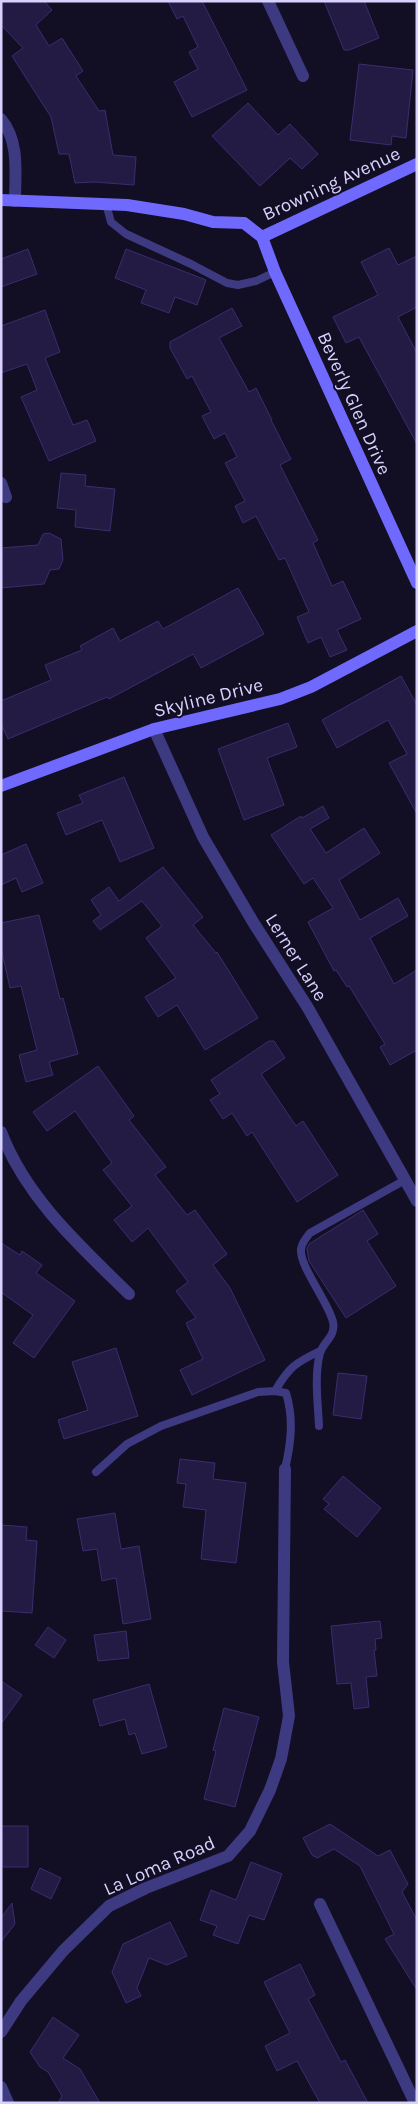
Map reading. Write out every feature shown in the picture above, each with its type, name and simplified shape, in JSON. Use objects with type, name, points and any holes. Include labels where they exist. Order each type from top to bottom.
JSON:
[{"type":"street","points":[[268,1],[303,76]]},
{"type":"street","points":[[1,119],[14,145],[16,163],[15,201]]},
{"type":"street","name":"Browning Avenue","points":[[262,237],[417,164]]},
{"type":"street","points":[[1,200],[106,204],[184,214],[213,222],[244,222],[262,237]]},
{"type":"street","name":"Beverly Glen Drive","points":[[262,237],[275,272],[417,583]]},
{"type":"street","points":[[1,483],[6,497]]},
{"type":"street","name":"Skyline Drive","points":[[1,786],[154,729],[280,699],[311,687],[417,631]]},
{"type":"street","name":"Lerner Lane","points":[[154,729],[203,837],[253,922],[308,1008],[417,1201]]},
{"type":"street","points":[[2,1138],[26,1182],[50,1213],[129,1294]]},
{"type":"street","name":"La Loma Road","points":[[1,2032],[27,1994],[64,1950],[109,1906],[146,1888],[228,1856],[250,1831],[270,1790],[281,1759],[289,1716],[283,1662],[285,1469]]},
{"type":"street","points":[[320,1904],[415,2103]]},
{"type":"street","points":[[1,2088],[8,2103]]},
{"type":"lane","points":[[106,204],[111,222],[126,234],[227,283],[238,285],[256,281],[275,272]]},
{"type":"lane","points":[[319,1426],[317,1372],[320,1352],[333,1335],[334,1325],[330,1313],[301,1256],[303,1241],[310,1233],[405,1180]]},
{"type":"lane","points":[[275,1391],[284,1375],[296,1362],[320,1352]]},
{"type":"lane","points":[[96,1472],[127,1444],[161,1426],[258,1392],[275,1391],[286,1393],[291,1410],[291,1442],[285,1469]]},
{"type":"building","points":[[1,1],[44,1],[52,10],[36,25],[49,46],[62,38],[83,71],[76,76],[99,111],[105,110],[113,155],[136,157],[134,185],[94,182],[75,183],[69,154],[59,154],[51,117],[12,56],[23,48],[1,25]]},
{"type":"building","points":[[168,1],[202,1],[247,90],[192,117],[174,82],[198,69],[189,52],[198,47],[183,16],[177,19]]},
{"type":"building","points":[[324,1],[364,1],[379,38],[349,50],[344,50]]},
{"type":"building","points":[[359,64],[413,70],[406,138],[392,136],[391,145],[350,140]]},
{"type":"building","points":[[248,103],[278,135],[290,124],[318,154],[302,169],[290,158],[260,186],[212,136]]},
{"type":"building","points":[[389,248],[398,265],[417,256],[417,307],[398,317],[417,353],[417,444],[359,337],[346,343],[333,317],[378,295],[361,262]]},
{"type":"building","points":[[28,249],[37,274],[1,287],[1,259]]},
{"type":"building","points":[[126,249],[206,280],[197,305],[175,297],[169,313],[141,303],[146,290],[115,278]]},
{"type":"building","points":[[232,308],[242,326],[219,338],[249,392],[256,388],[291,459],[280,465],[318,540],[313,543],[332,586],[343,581],[361,619],[337,630],[347,650],[330,657],[321,637],[308,643],[297,617],[309,612],[285,558],[279,560],[256,516],[243,523],[235,506],[245,501],[225,463],[237,457],[225,433],[214,439],[202,416],[211,412],[192,376],[187,379],[170,348],[170,342]]},
{"type":"building","points":[[45,310],[60,352],[45,358],[73,425],[87,420],[96,441],[49,461],[21,397],[37,390],[27,364],[1,373],[1,326]]},
{"type":"building","points":[[61,473],[86,475],[85,486],[115,489],[110,531],[75,527],[76,510],[57,508]]},
{"type":"building","points":[[49,533],[61,539],[63,560],[59,569],[50,570],[44,584],[1,588],[1,548],[38,545],[43,534]]},
{"type":"building","points":[[238,588],[264,634],[201,668],[193,654],[109,699],[107,697],[8,739],[1,724],[1,701],[51,680],[45,665],[82,650],[80,646],[113,628],[120,641],[158,621],[163,629]]},
{"type":"building","points":[[401,676],[417,705],[417,814],[389,763],[407,754],[388,720],[337,748],[322,720]]},
{"type":"building","points":[[288,723],[297,747],[267,758],[284,805],[244,820],[218,749]]},
{"type":"building","points":[[124,777],[154,848],[120,862],[102,820],[66,835],[57,813],[83,803],[79,795]]},
{"type":"building","points":[[323,806],[329,818],[310,829],[326,853],[364,828],[380,853],[339,880],[360,920],[398,898],[408,916],[370,938],[394,984],[417,970],[417,1050],[390,1065],[380,1047],[385,1044],[349,986],[347,987],[336,970],[334,971],[308,922],[333,908],[313,878],[304,884],[271,835],[301,816],[302,818]]},
{"type":"building","points":[[26,844],[43,883],[22,892],[16,878],[1,885],[1,855]]},
{"type":"building","points":[[163,867],[203,917],[193,925],[217,952],[258,1018],[205,1050],[177,1005],[158,1017],[145,997],[176,978],[146,938],[162,926],[142,901],[100,930],[93,921],[101,915],[91,900],[109,887],[119,901]]},
{"type":"building","points":[[39,915],[60,999],[63,998],[78,1054],[49,1062],[53,1075],[26,1082],[19,1055],[37,1050],[21,986],[10,988],[1,948],[1,923]]},
{"type":"building","points":[[269,1041],[274,1041],[285,1058],[261,1074],[296,1126],[303,1121],[338,1175],[297,1202],[252,1132],[247,1136],[232,1113],[223,1119],[210,1100],[220,1094],[211,1080]]},
{"type":"building","points":[[98,1066],[134,1116],[129,1120],[166,1167],[155,1175],[187,1215],[195,1210],[227,1254],[213,1265],[230,1288],[265,1360],[192,1395],[180,1370],[203,1359],[186,1323],[196,1318],[176,1291],[188,1282],[148,1228],[132,1242],[114,1220],[132,1206],[103,1170],[112,1163],[75,1111],[47,1131],[33,1112]]},
{"type":"building","points":[[363,1210],[378,1234],[367,1241],[396,1286],[346,1318],[309,1261],[307,1249],[309,1244]]},
{"type":"building","points":[[1,1243],[20,1255],[22,1251],[42,1265],[36,1273],[75,1301],[34,1358],[13,1343],[33,1315],[1,1292]]},
{"type":"building","points":[[116,1348],[138,1416],[64,1439],[58,1420],[88,1410],[72,1362]]},
{"type":"building","points":[[338,1373],[367,1376],[361,1419],[333,1415]]},
{"type":"building","points":[[180,1459],[215,1463],[213,1479],[246,1483],[236,1563],[201,1559],[206,1510],[183,1507],[186,1484],[177,1483]]},
{"type":"building","points":[[343,1476],[381,1508],[357,1537],[324,1509],[329,1504],[323,1499]]},
{"type":"building","points":[[115,1513],[121,1549],[139,1546],[151,1619],[123,1624],[116,1578],[102,1581],[97,1549],[83,1551],[77,1519]]},
{"type":"building","points":[[1,1525],[27,1527],[26,1540],[37,1541],[32,1613],[1,1611]]},
{"type":"building","points":[[380,1621],[382,1638],[375,1639],[376,1650],[374,1650],[377,1676],[366,1677],[369,1707],[354,1709],[351,1683],[337,1684],[331,1626]]},
{"type":"building","points":[[48,1627],[66,1640],[54,1658],[35,1645]]},
{"type":"building","points":[[126,1631],[129,1658],[98,1661],[94,1635]]},
{"type":"building","points":[[1,1681],[22,1695],[1,1724]]},
{"type":"building","points":[[149,1684],[167,1747],[142,1754],[135,1733],[129,1735],[125,1719],[100,1726],[93,1700]]},
{"type":"building","points":[[224,1708],[259,1717],[235,1807],[204,1799],[216,1751],[213,1750]]},
{"type":"building","points":[[330,1824],[378,1856],[390,1850],[408,1884],[402,1892],[417,1920],[417,1990],[385,1939],[394,1934],[360,1866],[334,1849],[317,1858],[312,1855],[303,1838]]},
{"type":"building","points":[[1,1826],[28,1826],[28,1867],[1,1867]]},
{"type":"building","points":[[251,1862],[282,1874],[264,1920],[249,1915],[238,1944],[213,1935],[217,1926],[200,1920],[211,1890],[236,1900]]},
{"type":"building","points":[[40,1868],[61,1878],[51,1899],[31,1889]]},
{"type":"building","points":[[12,1903],[15,1924],[1,1942],[1,1918]]},
{"type":"building","points":[[170,1922],[187,1956],[167,1965],[149,1958],[137,1988],[141,1996],[126,2003],[112,1972],[123,1944]]},
{"type":"building","points":[[300,1964],[315,1995],[308,1999],[341,2062],[345,2060],[368,2103],[320,2103],[297,2061],[277,2071],[265,2046],[290,2033],[264,1982]]},
{"type":"building","points":[[53,2017],[79,2035],[63,2058],[80,2069],[100,2103],[58,2103],[62,2096],[48,2072],[40,2067],[30,2052]]}]
